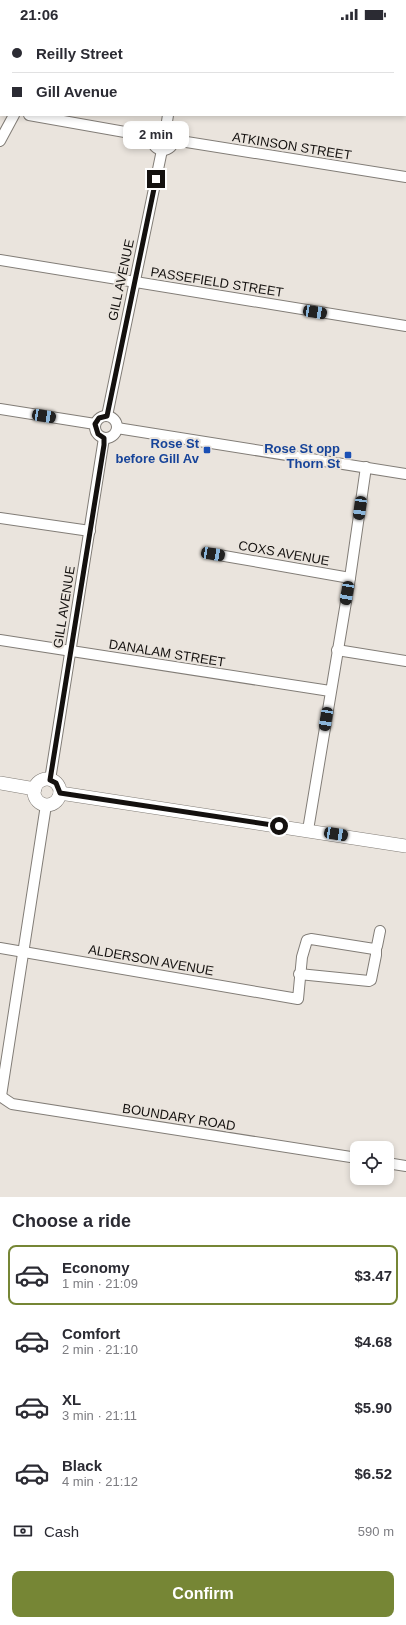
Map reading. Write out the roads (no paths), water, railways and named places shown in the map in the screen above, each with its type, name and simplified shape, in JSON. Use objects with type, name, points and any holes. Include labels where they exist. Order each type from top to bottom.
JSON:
[{"type":"main road","points":[[42,780],[50,780],[56,783],[60,793],[59,797],[54,803],[46,805],[38,801],[36,798],[35,789],[42,780]]},
{"type":"main road","points":[[0,784],[35,789]]},
{"type":"main road","points":[[60,793],[406,846]]},
{"type":"street","points":[[0,141],[13,116]]},
{"type":"street","points":[[35,116],[153,137]]},
{"type":"street","points":[[166,128],[168,116]]},
{"type":"street","points":[[166,128],[173,134],[174,140],[170,147],[162,150],[155,145],[153,137],[157,130],[166,128]]},
{"type":"street","name":"ATKINSON STREET","points":[[174,140],[406,177]]},
{"type":"street","name":"GILL AVENUE","points":[[107,416],[162,150]]},
{"type":"street","name":"PASSEFIELD STREET","points":[[0,260],[406,326]]},
{"type":"street","points":[[0,409],[95,424]]},
{"type":"street","points":[[107,416],[116,421],[117,428],[111,437],[104,438],[98,434],[95,424],[99,418],[107,416]]},
{"type":"street","points":[[117,428],[406,474]]},
{"type":"street","name":"GILL AVENUE","points":[[50,780],[104,438]]},
{"type":"street","points":[[308,830],[350,578],[366,467]]},
{"type":"street","points":[[0,518],[90,531]]},
{"type":"street","name":"COXS AVENUE","points":[[213,554],[350,578]]},
{"type":"street","name":"DANALAM STREET","points":[[0,640],[330,691]]},
{"type":"street","points":[[337,650],[406,661]]},
{"type":"street","points":[[0,1096],[46,805]]},
{"type":"street","points":[[376,948],[372,949],[311,939],[307,940],[299,974],[371,980],[380,931]]},
{"type":"street","name":"ALDERSON AVENUE","points":[[0,948],[298,999],[299,974]]},
{"type":"street","name":"BOUNDARY ROAD","points":[[0,1096],[12,1104],[350,1157]]},
{"type":"street","points":[[394,1164],[406,1166]]},
{"type":"place","name":"Rose St before Gill Av","points":[[207,450]]},
{"type":"place","name":"Rose St opp Thorn St","points":[[348,455]]}]
